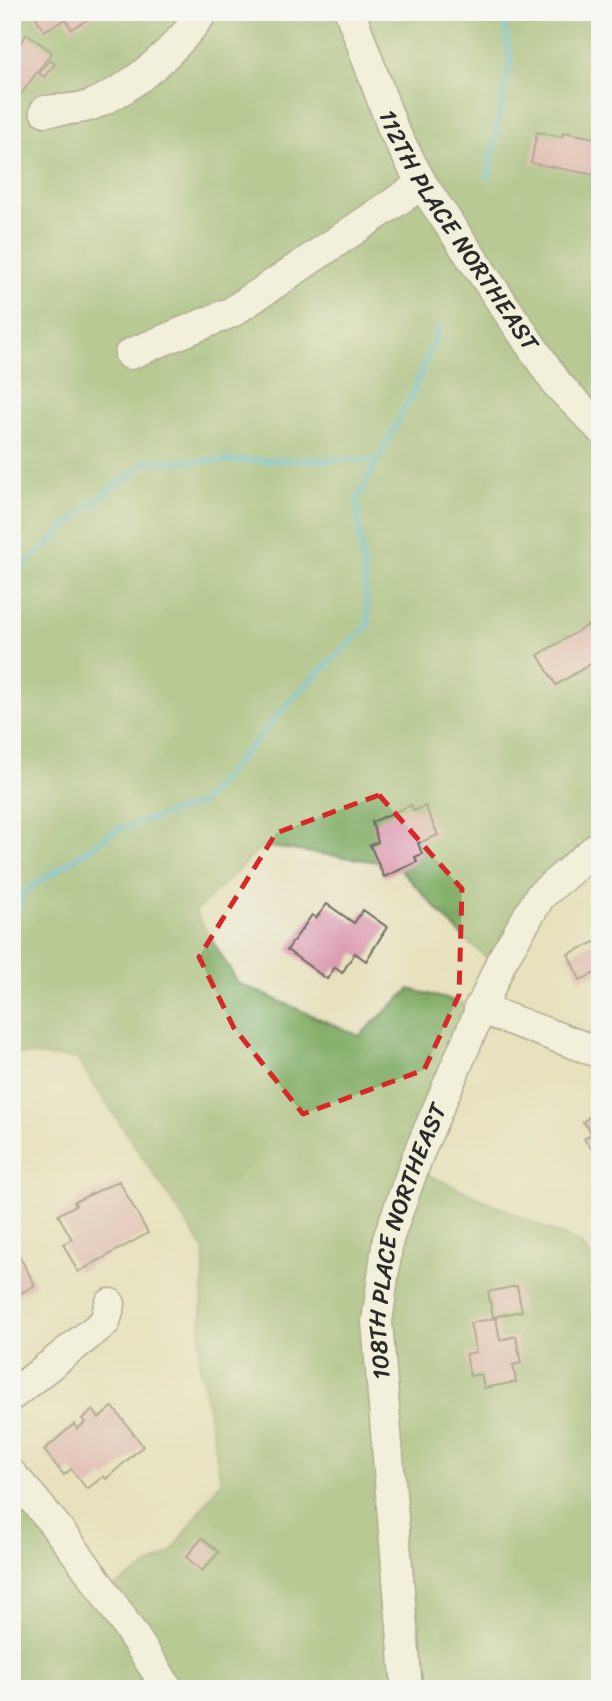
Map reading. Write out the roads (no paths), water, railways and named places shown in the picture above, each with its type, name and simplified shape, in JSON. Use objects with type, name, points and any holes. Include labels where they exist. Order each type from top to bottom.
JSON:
[{"type":"street","points":[[46,111],[93,105],[133,82],[185,36],[203,12]]},
{"type":"street","name":"112TH PLACE NORTHEAST","points":[[350,12],[393,130],[422,184],[557,384],[600,428]]},
{"type":"street","points":[[130,354],[232,312],[422,184]]},
{"type":"street","name":"108TH PLACE NORTHEAST","points":[[407,1689],[377,1322],[388,1239],[418,1155],[501,962],[540,896],[600,845]]},
{"type":"street","points":[[479,1008],[600,1053]]},
{"type":"street","points":[[12,1395],[105,1322],[110,1304]]},
{"type":"street","points":[[12,1475],[45,1511],[130,1629],[167,1689]]},
{"type":"waterway","points":[[488,177],[510,61],[503,12]]},
{"type":"waterway","points":[[12,927],[23,893],[119,829],[200,804],[294,697],[369,624],[357,500],[415,389],[439,327]]},
{"type":"waterway","points":[[12,577],[83,511],[147,461],[378,460]]}]
